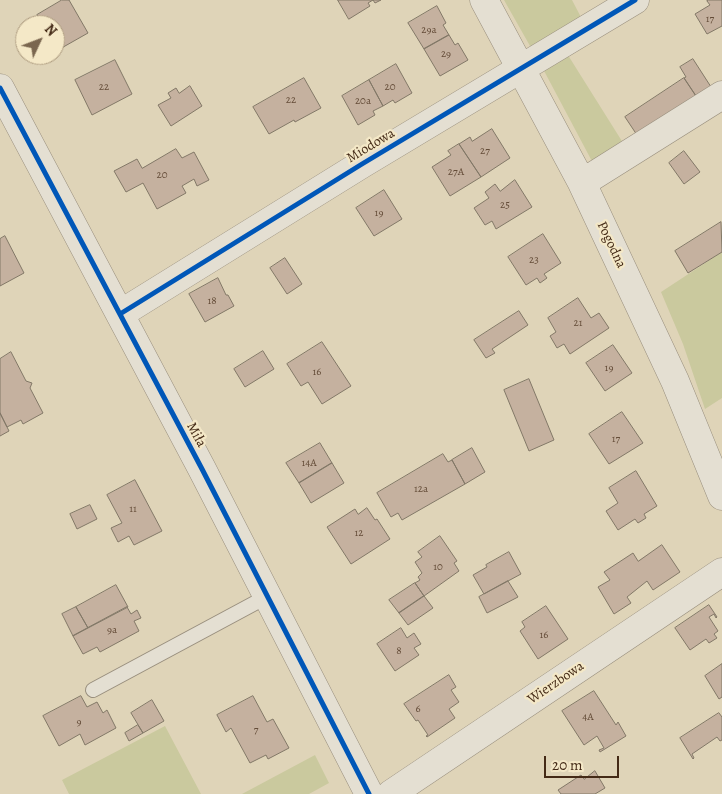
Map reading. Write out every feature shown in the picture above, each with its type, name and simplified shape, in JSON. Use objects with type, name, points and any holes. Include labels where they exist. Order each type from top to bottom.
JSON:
[{"type":"street","name":"Pogodna","points":[[484,0],[582,183],[675,381],[722,496]]},
{"type":"street","name":"Miodowa","points":[[120,314],[362,164],[635,0]]},
{"type":"street","name":"Miła","points":[[0,88],[268,596],[369,794]]},
{"type":"street","points":[[582,183],[722,95]]},
{"type":"street","name":"Wierzbowa","points":[[391,794],[722,572]]},
{"type":"lane","points":[[93,690],[268,596]]},
{"type":"green space","points":[[504,0],[572,0],[584,23],[534,53]]},
{"type":"green space","points":[[566,52],[625,146],[594,165],[542,67]]},
{"type":"green space","points":[[722,252],[722,398],[705,409],[683,344],[661,292]]},
{"type":"green space","points":[[165,726],[201,794],[69,794],[62,780]]},
{"type":"green space","points":[[315,755],[329,783],[309,794],[242,794]]},
{"type":"building","points":[[62,0],[69,0],[88,33],[65,46],[65,15],[37,15]]},
{"type":"building","points":[[338,0],[373,0],[368,3],[370,6],[349,19]]},
{"type":"building","points":[[722,0],[722,26],[707,34],[695,14],[710,5],[707,1]]},
{"type":"building","points":[[437,6],[446,23],[443,25],[449,35],[424,49],[408,23]]},
{"type":"building","points":[[449,35],[455,45],[458,43],[468,60],[440,76],[424,49]]},
{"type":"building","points":[[693,59],[713,90],[698,99],[684,78],[686,77],[680,67]]},
{"type":"building","points":[[115,60],[132,94],[92,115],[75,80]]},
{"type":"building","points":[[396,64],[412,93],[395,103],[393,100],[383,106],[369,80]]},
{"type":"building","points":[[304,78],[321,108],[269,134],[253,107]]},
{"type":"building","points":[[684,78],[698,99],[639,138],[625,117]]},
{"type":"building","points":[[369,80],[383,106],[373,111],[375,115],[358,125],[342,96]]},
{"type":"building","points":[[190,86],[202,106],[171,126],[158,105],[171,98],[168,93],[176,88],[179,93]]},
{"type":"building","points":[[492,129],[510,158],[481,177],[459,144],[470,137],[472,141]]},
{"type":"building","points":[[459,144],[481,177],[450,196],[432,167],[451,155],[448,151]]},
{"type":"building","points":[[176,149],[182,158],[194,152],[209,180],[197,186],[194,179],[182,186],[186,193],[157,209],[143,183],[126,192],[114,171],[137,159],[142,168]]},
{"type":"building","points":[[684,151],[700,172],[684,184],[669,163]]},
{"type":"building","points":[[515,180],[532,207],[496,229],[492,221],[485,225],[474,208],[489,198],[485,192],[495,184],[500,191]]},
{"type":"building","points":[[384,190],[402,219],[374,236],[356,208]]},
{"type":"building","points":[[721,222],[722,252],[688,273],[675,251]]},
{"type":"building","points":[[543,234],[561,263],[544,274],[547,278],[540,283],[537,278],[526,285],[508,257]]},
{"type":"building","points":[[5,236],[24,273],[0,286],[0,239]]},
{"type":"building","points":[[285,258],[302,284],[287,294],[270,268]]},
{"type":"building","points":[[218,278],[234,306],[205,322],[189,294]]},
{"type":"building","points":[[578,298],[591,318],[599,313],[609,328],[570,354],[564,344],[557,348],[550,336],[556,332],[548,318]]},
{"type":"building","points":[[519,311],[528,325],[492,349],[495,353],[486,358],[474,340]]},
{"type":"building","points":[[322,342],[351,386],[322,404],[308,382],[301,386],[287,364]]},
{"type":"building","points":[[613,345],[632,373],[605,391],[586,363]]},
{"type":"building","points":[[263,351],[274,369],[245,387],[234,369]]},
{"type":"building","points":[[11,352],[26,381],[32,383],[30,388],[43,413],[23,424],[21,420],[7,427],[0,413],[0,359]]},
{"type":"building","points":[[529,379],[554,440],[529,451],[504,390]]},
{"type":"building","points":[[622,412],[643,443],[609,464],[589,434]]},
{"type":"building","points":[[0,413],[9,431],[0,436]]},
{"type":"building","points":[[320,443],[332,463],[299,483],[286,463]]},
{"type":"building","points":[[472,448],[485,472],[465,484],[452,460]]},
{"type":"building","points":[[443,454],[448,462],[452,460],[465,484],[402,520],[398,513],[391,517],[377,493]]},
{"type":"building","points":[[332,463],[344,483],[311,503],[299,483]]},
{"type":"building","points":[[636,471],[657,506],[644,514],[646,518],[638,523],[635,519],[618,530],[606,511],[618,503],[609,488]]},
{"type":"building","points":[[135,480],[162,531],[134,545],[129,536],[118,542],[111,528],[122,523],[107,495]]},
{"type":"building","points":[[90,505],[97,519],[77,529],[70,514]]},
{"type":"building","points":[[367,508],[390,539],[351,564],[327,527],[355,509],[358,514]]},
{"type":"building","points":[[440,536],[457,561],[454,563],[459,571],[424,596],[415,583],[420,580],[418,577],[422,573],[415,562],[422,557],[418,552]]},
{"type":"building","points":[[662,545],[680,572],[653,590],[647,581],[627,597],[631,603],[614,614],[598,587],[610,580],[604,572],[633,553],[638,561]]},
{"type":"building","points":[[509,552],[521,574],[484,594],[473,575]]},
{"type":"building","points":[[508,581],[518,597],[487,613],[479,597]]},
{"type":"building","points":[[415,583],[424,596],[399,613],[389,600]]},
{"type":"building","points":[[116,585],[128,607],[88,628],[76,607]]},
{"type":"building","points":[[424,596],[433,608],[408,625],[399,613]]},
{"type":"building","points":[[709,605],[717,617],[714,614],[709,617],[718,631],[714,634],[717,638],[709,643],[706,639],[690,650],[675,628]]},
{"type":"building","points":[[546,606],[568,639],[538,659],[520,631],[525,627],[522,622]]},
{"type":"building","points":[[76,607],[88,628],[73,636],[62,614]]},
{"type":"building","points":[[127,607],[131,614],[137,610],[141,618],[134,621],[139,631],[100,652],[97,647],[83,654],[73,636]]},
{"type":"building","points":[[401,628],[407,638],[414,633],[421,644],[414,648],[419,655],[395,671],[377,644]]},
{"type":"building","points":[[722,664],[722,697],[719,699],[705,676]]},
{"type":"building","points":[[449,675],[456,687],[451,690],[459,702],[449,709],[455,718],[427,737],[428,735],[418,720],[416,721],[404,704]]},
{"type":"building","points":[[594,691],[616,725],[618,722],[626,736],[600,752],[599,750],[604,748],[597,736],[584,745],[562,711]]},
{"type":"building","points":[[81,696],[87,707],[97,702],[103,713],[107,710],[116,728],[85,745],[80,734],[59,746],[43,716]]},
{"type":"building","points":[[253,696],[267,722],[273,719],[289,748],[268,759],[266,755],[250,763],[231,728],[226,732],[217,715]]},
{"type":"building","points":[[152,700],[164,721],[143,733],[131,713]]},
{"type":"building","points":[[719,713],[722,717],[722,740],[720,741],[717,737],[692,754],[693,759],[680,738]]},
{"type":"building","points":[[138,725],[143,733],[129,741],[125,733]]},
{"type":"building","points":[[595,771],[605,788],[595,794],[561,794],[558,790],[581,775],[584,779]]},
{"type":"cycle path","points":[[120,314],[362,164],[635,0]]},
{"type":"cycle path","points":[[0,88],[202,469],[369,794]]}]
